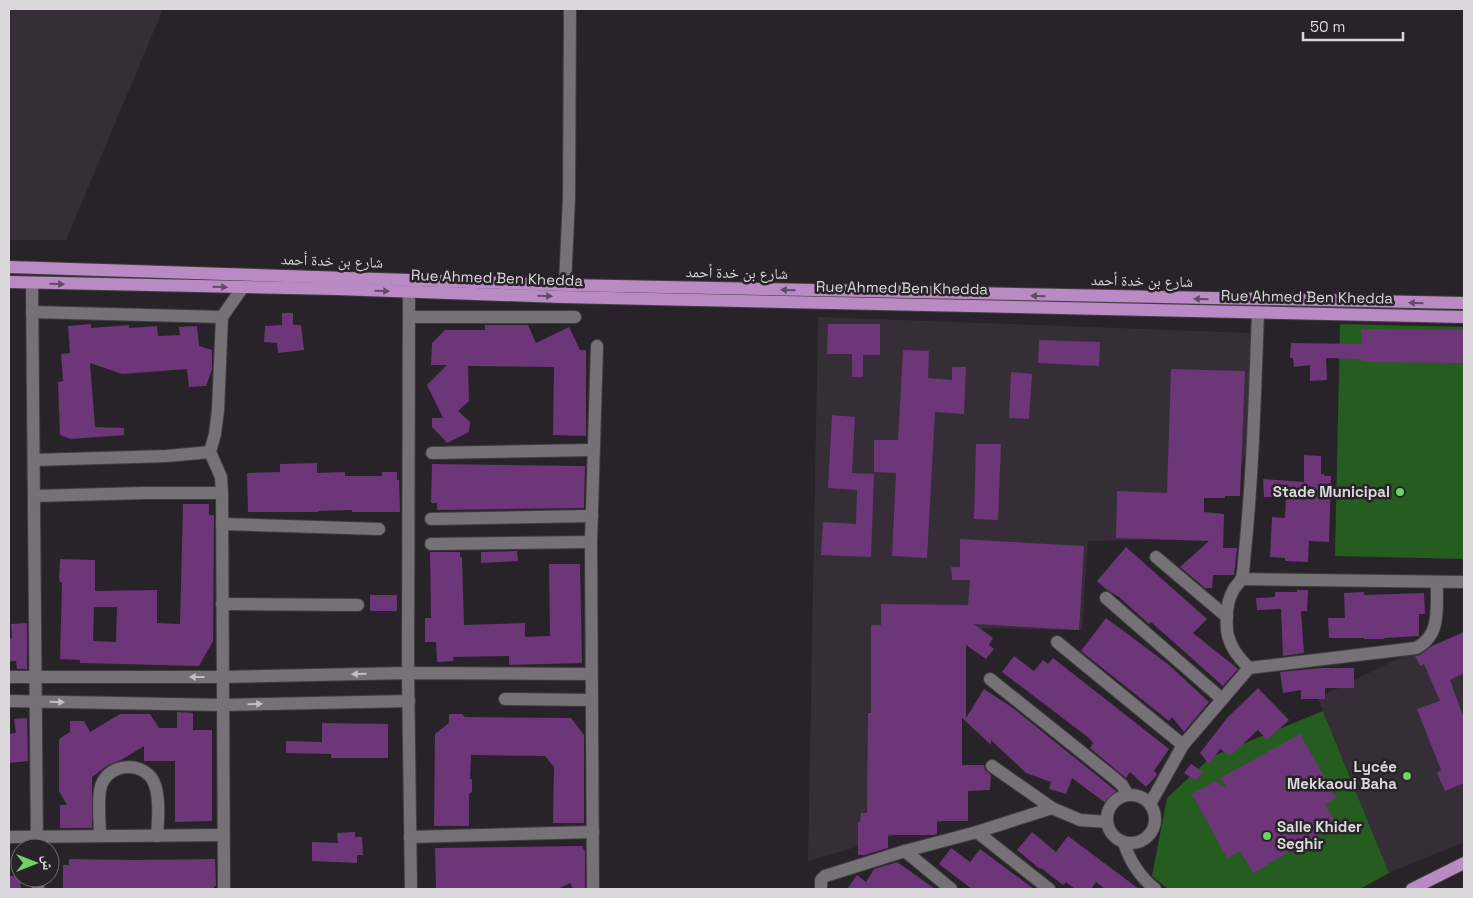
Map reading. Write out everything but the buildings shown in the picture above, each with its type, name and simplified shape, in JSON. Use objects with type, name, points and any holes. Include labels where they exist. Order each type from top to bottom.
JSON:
[{"type":"main road","name":"شارع بن خدة أحمد","points":[[9,267],[565,285],[1464,304]]},
{"type":"main road","name":"Rue Ahmed Ben Khedda","points":[[9,282],[1464,317]]},
{"type":"main road","points":[[1412,889],[1464,863]]},
{"type":"street","points":[[565,285],[569,197],[570,9]]},
{"type":"street","points":[[32,283],[37,838]]},
{"type":"street","points":[[224,889],[222,493],[220,476],[210,452],[215,434],[218,410],[222,317],[243,288]]},
{"type":"street","points":[[409,292],[408,673],[411,889]]},
{"type":"street","points":[[32,312],[222,317]]},
{"type":"street","points":[[1249,668],[1238,658],[1230,643],[1227,617],[1229,600],[1234,588],[1242,579],[1253,444],[1258,312]]},
{"type":"street","points":[[409,317],[575,317]]},
{"type":"street","points":[[594,889],[591,542],[597,346]]},
{"type":"street","points":[[432,453],[593,450]]},
{"type":"street","points":[[34,460],[167,456],[210,452]]},
{"type":"street","points":[[34,496],[222,493]]},
{"type":"street","points":[[431,520],[592,516]]},
{"type":"street","points":[[222,524],[379,529]]},
{"type":"street","points":[[431,544],[591,542]]},
{"type":"street","points":[[1156,557],[1227,617]]},
{"type":"street","points":[[1242,579],[1464,582]]},
{"type":"street","points":[[1150,804],[1183,745],[1249,668],[1416,648],[1430,638],[1434,630],[1437,582]]},
{"type":"street","points":[[1106,598],[1222,699]]},
{"type":"street","points":[[222,604],[358,605]]},
{"type":"street","points":[[1057,642],[1183,745]]},
{"type":"street","points":[[9,677],[222,677],[408,673],[591,674]]},
{"type":"street","points":[[990,679],[1114,778],[1128,795]]},
{"type":"street","points":[[505,699],[591,700]]},
{"type":"street","points":[[9,701],[223,705],[409,701]]},
{"type":"street","points":[[992,766],[1052,808],[1080,820],[1107,822]]},
{"type":"street","points":[[100,836],[100,790],[102,784],[109,774],[118,768],[128,767],[138,768],[146,772],[152,779],[158,799],[157,836]]},
{"type":"street","points":[[1128,795],[1136,796],[1144,798],[1150,804],[1156,818],[1152,833],[1146,839],[1139,842],[1124,843],[1110,831],[1107,822],[1108,812],[1112,804],[1119,798],[1128,795]]},
{"type":"street","points":[[821,889],[821,880],[825,876],[905,850],[977,832],[1052,808]]},
{"type":"street","points":[[410,837],[593,832]]},
{"type":"street","points":[[977,832],[1049,889]]},
{"type":"street","points":[[60,840],[100,836],[223,835]]},
{"type":"street","points":[[1124,843],[1137,872],[1155,889]]},
{"type":"street","points":[[905,850],[951,889]]},
{"type":"shaded area","points":[[9,9],[163,9],[66,240],[9,240]]},
{"type":"shaded area","points":[[818,317],[1252,333],[1252,427],[1236,488],[1176,491],[1172,539],[1088,541],[1082,630],[959,628],[957,817],[808,861]]},
{"type":"shaded area","name":"Lycée Mekkaoui Baha","points":[[1464,633],[1464,842],[1389,873],[1318,698],[1393,661]]},
{"type":"green space","name":"Stade Municipal","points":[[1340,324],[1464,327],[1464,559],[1335,556]]},
{"type":"green space","name":"Salle Khider Seghir","points":[[1323,711],[1389,873],[1360,889],[1168,889],[1152,876],[1167,798],[1211,757]]},
{"type":"place","name":"Stade Municipal","points":[[1400,492]]},
{"type":"place","name":"Lycée Mekkaoui Baha","points":[[1407,776]]},
{"type":"place","name":"Salle Khider Seghir","points":[[1267,836]]}]
